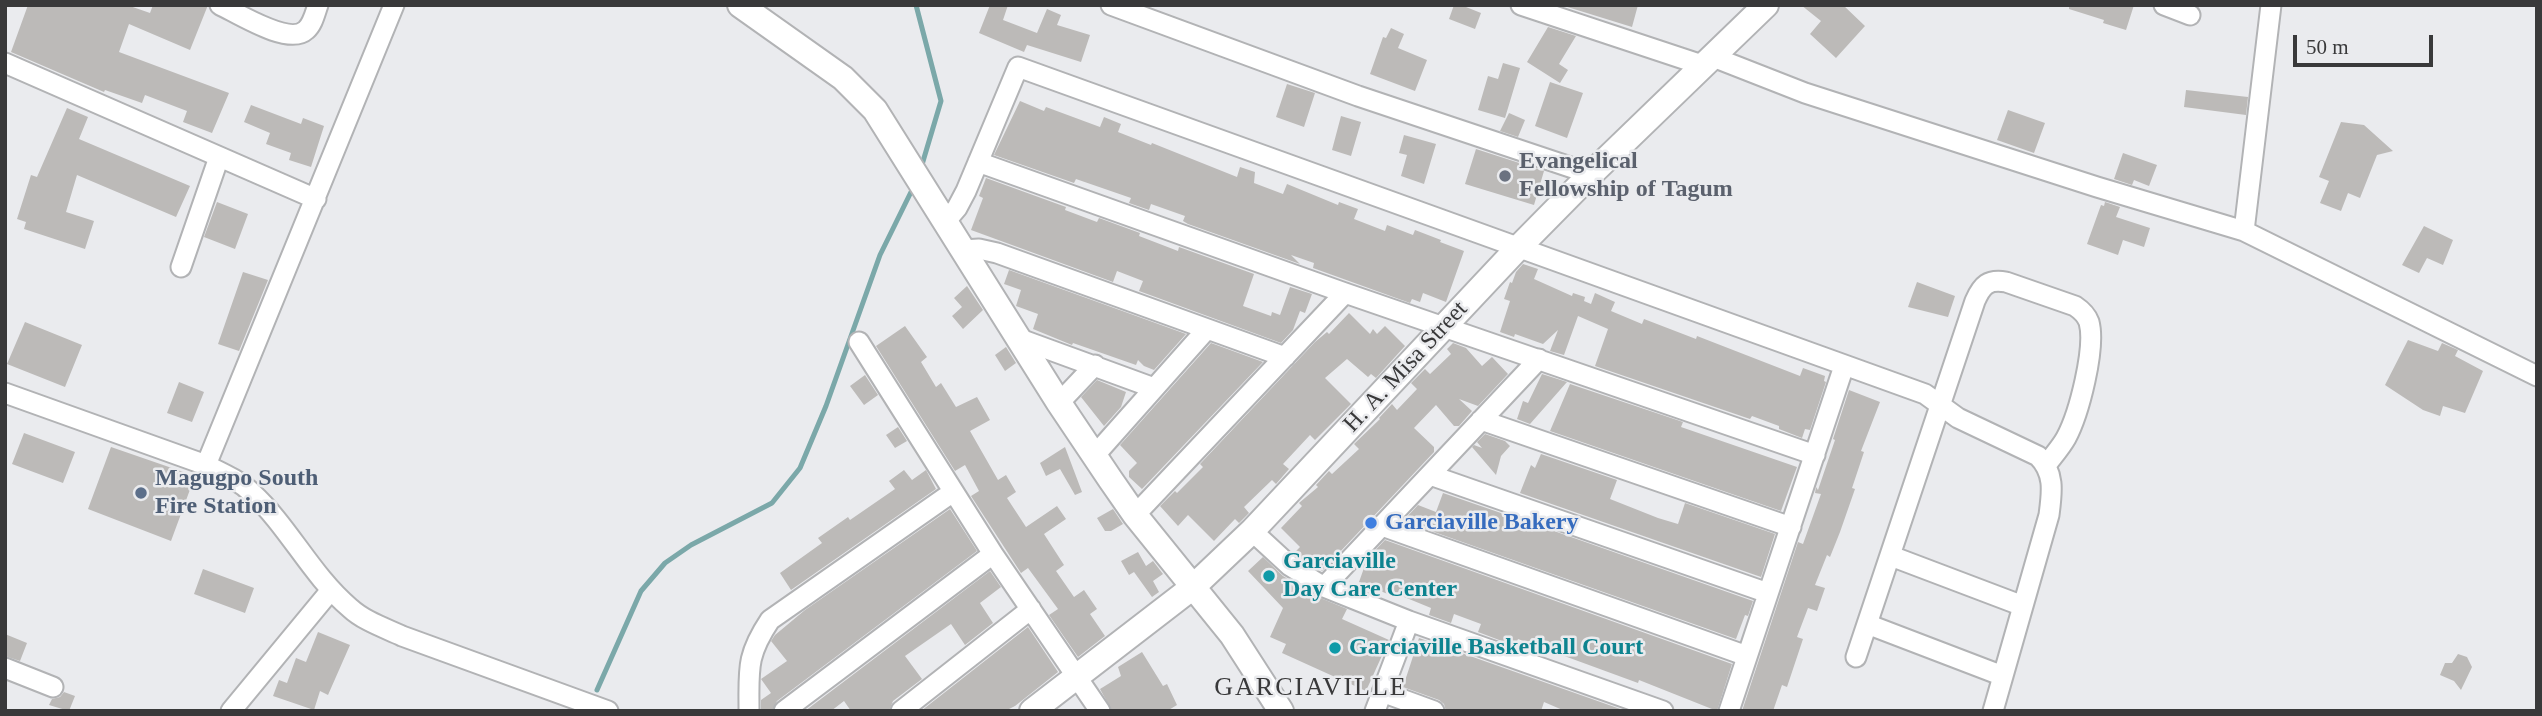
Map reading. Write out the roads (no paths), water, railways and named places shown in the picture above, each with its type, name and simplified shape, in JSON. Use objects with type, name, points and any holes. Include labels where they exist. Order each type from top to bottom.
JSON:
[{"type":"street","points":[[220,5],[289,36],[305,32],[318,5]]},
{"type":"street","points":[[206,465],[394,5]]},
{"type":"street","points":[[740,5],[822,62],[861,94],[886,127],[1059,403],[1135,515],[1251,661],[1281,711]]},
{"type":"street","points":[[1111,5],[1358,96],[1591,174]]},
{"type":"street","points":[[1521,5],[2244,231],[2537,376]]},
{"type":"street","name":"H. A. Misa Street","points":[[1032,711],[1193,587],[1252,531],[1518,248],[1766,5]]},
{"type":"street","points":[[2164,5],[2190,15]]},
{"type":"street","points":[[2244,231],[2271,5]]},
{"type":"street","points":[[5,63],[316,199]]},
{"type":"street","points":[[945,222],[957,208],[1018,67],[1914,389],[1958,418],[2038,456],[2047,464],[2052,491],[2049,515],[1993,711]]},
{"type":"street","points":[[181,267],[219,157]]},
{"type":"street","points":[[978,162],[1345,293],[1815,455]]},
{"type":"street","points":[[963,250],[979,249],[997,253],[1285,357]]},
{"type":"street","points":[[1856,657],[1975,301],[1987,282],[2006,282],[2075,306],[2084,313],[2089,323],[2090,345],[2077,410],[2066,438],[2047,464]]},
{"type":"street","points":[[1135,515],[1345,293]]},
{"type":"street","points":[[1095,455],[1207,329]]},
{"type":"street","points":[[1020,339],[1154,388]]},
{"type":"street","points":[[859,342],[993,554],[1100,711]]},
{"type":"street","points":[[1324,587],[1538,359]]},
{"type":"street","points":[[1059,403],[1095,365]]},
{"type":"street","points":[[1729,711],[1844,366]]},
{"type":"street","points":[[5,393],[206,465],[231,477],[251,491],[331,590],[352,610],[402,636],[601,710]]},
{"type":"street","points":[[1481,420],[1791,527]]},
{"type":"street","points":[[1430,475],[1768,593]]},
{"type":"street","points":[[749,711],[749,667],[752,649],[770,620],[953,492]]},
{"type":"street","points":[[1382,526],[1747,656]]},
{"type":"street","points":[[1252,531],[1290,566],[1324,587],[1409,621],[1663,711]]},
{"type":"street","points":[[784,711],[993,554]]},
{"type":"street","points":[[1891,556],[2023,606]]},
{"type":"street","points":[[231,711],[331,590]]},
{"type":"street","points":[[901,711],[1031,609]]},
{"type":"street","points":[[1409,621],[1379,701],[1434,711]]},
{"type":"street","points":[[1867,624],[2003,676]]},
{"type":"street","points":[[5,668],[53,687]]},
{"type":"waterway","points":[[916,5],[941,101],[921,168]]},
{"type":"waterway","points":[[597,690],[641,591],[665,563],[691,545],[772,503],[800,468],[826,406],[880,255],[911,192]]},
{"type":"place","name":"Evangelical Fellowship of Tagum","points":[[1505,176]]},
{"type":"place","name":"Magugpo South Fire Station","points":[[141,493]]},
{"type":"place","name":"Garciaville Bakery","points":[[1371,523]]},
{"type":"place","name":"Garciaville Day Care Center","points":[[1269,576]]},
{"type":"place","name":"Garciaville Basketball Court","points":[[1335,648]]},
{"type":"district","name":"GARCIAVILLE","points":[[1311,688]]}]
